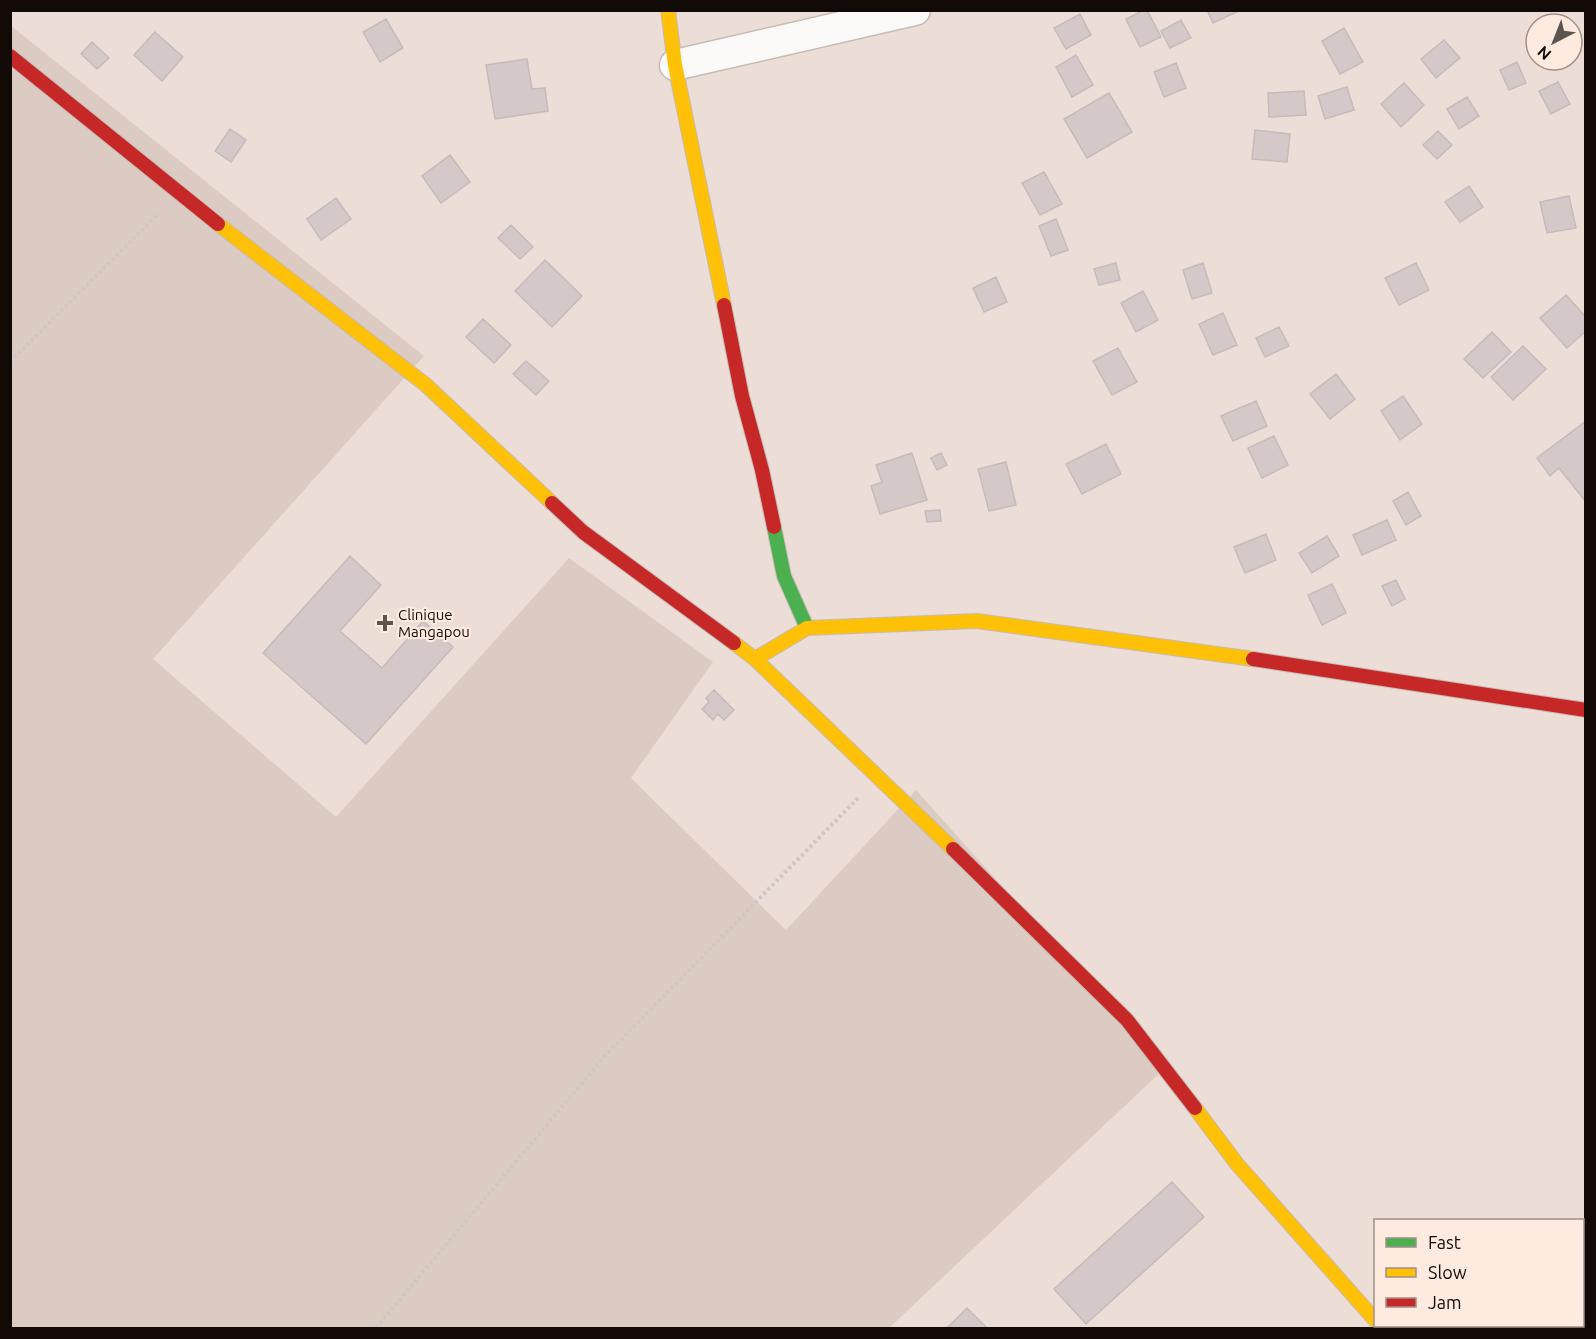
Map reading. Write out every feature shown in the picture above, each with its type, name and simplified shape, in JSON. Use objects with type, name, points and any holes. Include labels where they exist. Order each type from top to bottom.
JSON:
[{"type":"main road","points":[[668,10],[675,65],[742,396],[762,470],[784,576],[807,628]]},
{"type":"main road","points":[[10,56],[179,194],[426,385],[583,532],[755,659],[879,776],[1126,1020],[1237,1164],[1374,1319]]},
{"type":"main road","points":[[755,659],[807,628],[977,621],[1144,643],[1586,710]]},
{"type":"street","points":[[675,65],[915,10]]},
{"type":"path","points":[[10,362],[179,194]]},
{"type":"path","points":[[376,1329],[604,1057],[879,776]]},
{"type":"shaded area","points":[[10,25],[424,356],[153,659],[336,817],[569,558],[713,662],[631,778],[786,930],[916,790],[1165,1068],[889,1328],[11,1328]]},
{"type":"building","points":[[1147,10],[1161,37],[1140,47],[1126,19]]},
{"type":"building","points":[[1207,10],[1239,10],[1239,11],[1213,23]]},
{"type":"building","points":[[1080,14],[1091,35],[1066,49],[1054,28]]},
{"type":"building","points":[[386,19],[403,48],[380,62],[363,32]]},
{"type":"building","points":[[1181,20],[1191,38],[1170,48],[1161,31]]},
{"type":"building","points":[[1344,28],[1363,62],[1340,74],[1322,41]]},
{"type":"building","points":[[155,32],[183,57],[162,81],[134,55]]},
{"type":"building","points":[[1444,40],[1460,58],[1436,78],[1421,59]]},
{"type":"building","points":[[92,42],[109,58],[97,69],[81,54]]},
{"type":"building","points":[[1076,55],[1093,85],[1072,97],[1056,67]]},
{"type":"building","points":[[527,59],[532,89],[545,88],[548,111],[495,119],[486,65]]},
{"type":"building","points":[[1517,62],[1526,83],[1509,90],[1500,70]]},
{"type":"building","points":[[1176,63],[1186,88],[1164,97],[1154,72]]},
{"type":"building","points":[[1558,82],[1570,104],[1551,114],[1539,91]]},
{"type":"building","points":[[1404,83],[1424,105],[1401,127],[1381,104]]},
{"type":"building","points":[[1347,87],[1354,110],[1325,119],[1318,96]]},
{"type":"building","points":[[1304,91],[1306,115],[1269,117],[1268,93]]},
{"type":"building","points":[[1109,93],[1132,132],[1087,158],[1064,119]]},
{"type":"building","points":[[1467,97],[1479,116],[1459,129],[1447,109]]},
{"type":"building","points":[[230,129],[246,140],[231,162],[215,151]]},
{"type":"building","points":[[1255,130],[1290,134],[1287,162],[1252,159]]},
{"type":"building","points":[[1438,131],[1452,145],[1437,159],[1423,145]]},
{"type":"building","points":[[450,155],[470,182],[441,203],[422,176]]},
{"type":"building","points":[[1044,172],[1062,204],[1040,215],[1022,183]]},
{"type":"building","points":[[1469,186],[1483,207],[1460,222],[1445,202]]},
{"type":"building","points":[[1569,196],[1576,228],[1547,233],[1540,202]]},
{"type":"building","points":[[336,198],[351,219],[321,240],[307,219]]},
{"type":"building","points":[[1056,219],[1068,250],[1051,256],[1039,226]]},
{"type":"building","points":[[511,225],[533,247],[520,259],[498,238]]},
{"type":"building","points":[[545,260],[582,296],[552,327],[515,291]]},
{"type":"building","points":[[1116,263],[1120,280],[1099,285],[1094,269]]},
{"type":"building","points":[[1203,263],[1212,293],[1192,299],[1183,270]]},
{"type":"building","points":[[1416,263],[1429,290],[1399,305],[1385,278]]},
{"type":"building","points":[[996,277],[1007,302],[984,312],[973,288]]},
{"type":"building","points":[[1143,291],[1158,320],[1136,332],[1121,303]]},
{"type":"building","points":[[1566,295],[1586,317],[1586,331],[1567,348],[1540,318]]},
{"type":"building","points":[[1223,313],[1237,345],[1213,355],[1199,324]]},
{"type":"building","points":[[483,319],[511,345],[494,363],[466,337]]},
{"type":"building","points":[[1279,327],[1289,346],[1265,357],[1256,338]]},
{"type":"building","points":[[1492,332],[1511,352],[1483,378],[1464,359]]},
{"type":"building","points":[[1523,346],[1546,369],[1513,400],[1491,377]]},
{"type":"building","points":[[1118,348],[1137,382],[1112,395],[1093,361]]},
{"type":"building","points":[[526,361],[549,381],[536,395],[513,374]]},
{"type":"building","points":[[1336,374],[1355,399],[1330,419],[1310,394]]},
{"type":"building","points":[[1403,396],[1422,424],[1400,440],[1381,411]]},
{"type":"building","points":[[1256,401],[1267,426],[1233,441],[1221,416]]},
{"type":"building","points":[[1586,421],[1586,502],[1559,468],[1550,476],[1537,458]]},
{"type":"building","points":[[1274,436],[1288,465],[1262,478],[1248,448]]},
{"type":"building","points":[[1106,444],[1121,474],[1082,494],[1066,464]]},
{"type":"building","points":[[912,453],[927,500],[880,514],[871,486],[882,482],[876,465]]},
{"type":"building","points":[[941,453],[947,465],[937,470],[931,458]]},
{"type":"building","points":[[1006,462],[1016,505],[989,511],[978,469]]},
{"type":"building","points":[[1408,492],[1421,516],[1406,525],[1393,501]]},
{"type":"building","points":[[940,510],[941,521],[927,522],[925,511]]},
{"type":"building","points":[[1387,520],[1396,540],[1362,555],[1353,535]]},
{"type":"building","points":[[1266,534],[1276,560],[1245,573],[1234,547]]},
{"type":"building","points":[[1327,536],[1339,556],[1312,573],[1299,553]]},
{"type":"building","points":[[350,556],[381,585],[340,631],[382,668],[423,621],[453,647],[366,744],[263,653]]},
{"type":"building","points":[[1396,580],[1405,599],[1392,606],[1382,586]]},
{"type":"building","points":[[1332,584],[1346,613],[1322,625],[1308,595]]},
{"type":"building","points":[[714,690],[734,710],[724,720],[718,714],[713,720],[702,709],[709,702],[706,698]]},
{"type":"building","points":[[1172,1182],[1204,1217],[1086,1324],[1054,1289]]},
{"type":"building","points":[[967,1308],[987,1328],[947,1328]]},
{"type":"traffic: fast","points":[[774,527],[784,576],[807,628]]},
{"type":"traffic: slow","points":[[668,10],[675,65],[724,305]]},
{"type":"traffic: slow","points":[[218,224],[426,385],[552,503]]},
{"type":"traffic: slow","points":[[755,659],[807,628],[977,621],[1253,659]]},
{"type":"traffic: slow","points":[[734,643],[755,659],[953,849]]},
{"type":"traffic: slow","points":[[1195,1108],[1237,1164],[1374,1319]]},
{"type":"traffic: jam","points":[[10,56],[218,224]]},
{"type":"traffic: jam","points":[[724,305],[742,396],[762,470],[774,527]]},
{"type":"traffic: jam","points":[[552,503],[583,532],[734,643]]},
{"type":"traffic: jam","points":[[1253,659],[1586,710]]},
{"type":"traffic: jam","points":[[953,849],[1127,1020],[1195,1108]]},
{"type":"place","name":"Clinique Mangapou","points":[[385,623]]}]
